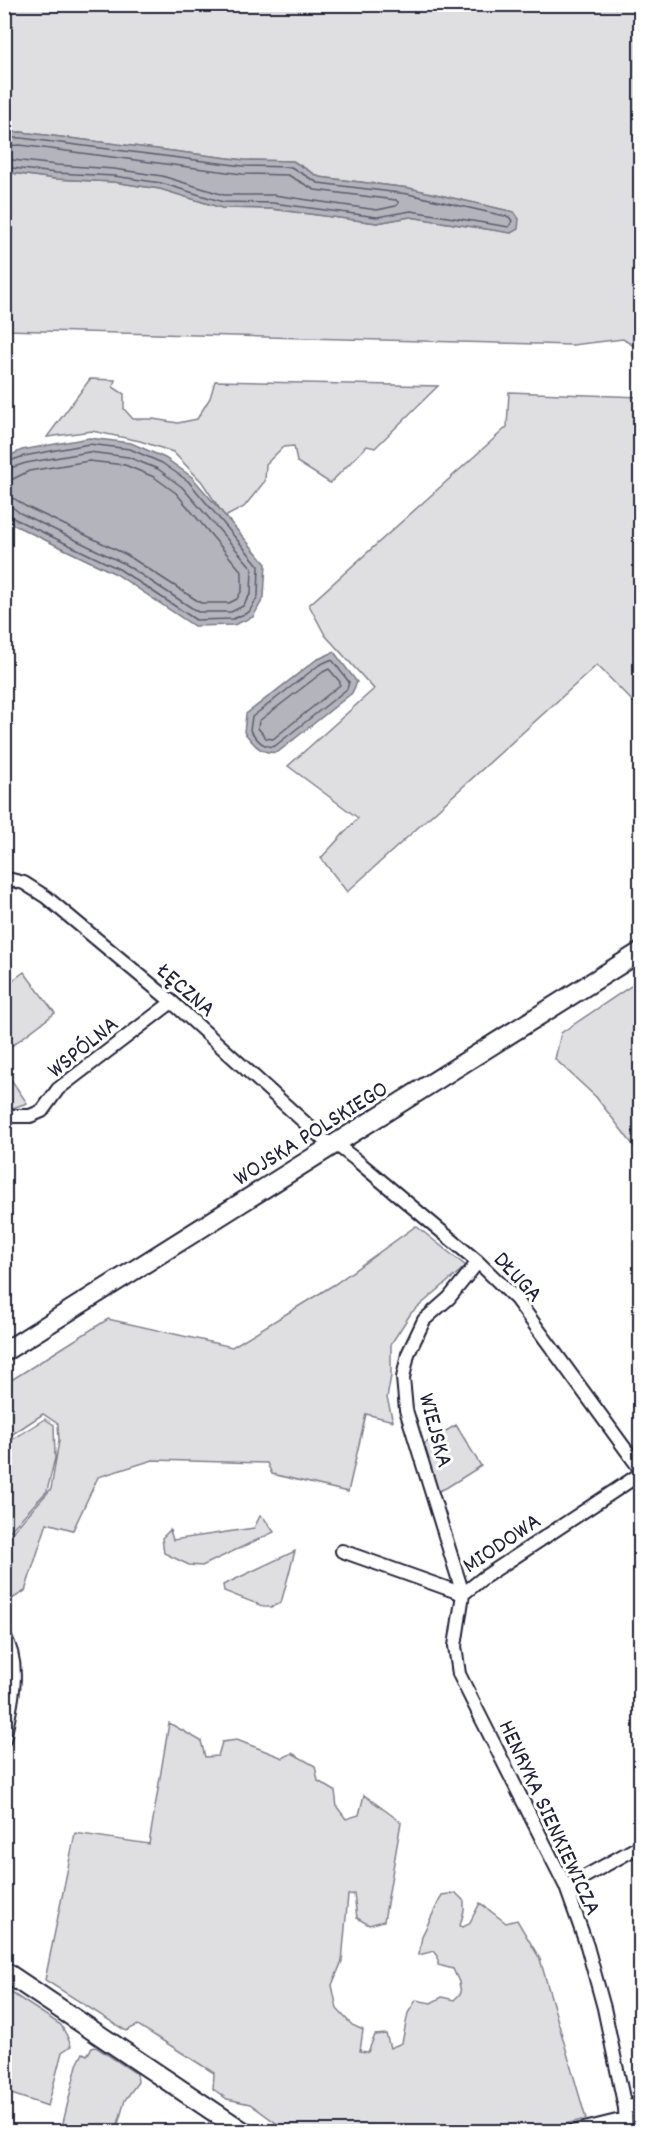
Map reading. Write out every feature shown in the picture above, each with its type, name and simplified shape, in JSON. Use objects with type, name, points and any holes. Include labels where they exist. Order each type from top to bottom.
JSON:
[{"type":"main road","name":"WOJSKA POLSKIEGO","points":[[4,1352],[640,952]]},
{"type":"main road","points":[[4,1971],[244,2132]]},
{"type":"street","name":"ŁĘCZNA","points":[[4,878],[24,883],[46,897],[172,1002],[316,1133],[334,1145]]},
{"type":"street","name":"WSPÓLNA","points":[[4,1116],[30,1116],[42,1111],[58,1089],[172,1002]]},
{"type":"street","name":"DŁUGA","points":[[334,1145],[356,1159],[478,1262],[516,1299],[640,1472]]},
{"type":"street","name":"WIEJSKA","points":[[462,1594],[406,1410],[403,1378],[408,1354],[424,1320],[448,1298],[478,1262]]},
{"type":"street","name":"MIODOWA","points":[[342,1551],[462,1594],[640,1472]]},
{"type":"street","name":"HENRYKA SIENKIEWICZA","points":[[462,1594],[455,1646],[459,1674],[566,1887],[590,1956],[604,2008],[625,2113],[626,2132]]},
{"type":"street","points":[[4,1636],[12,1651],[15,1665],[4,1740]]},
{"type":"street","points":[[566,1887],[640,1846]]},
{"type":"street","points":[[572,2132],[625,2113],[640,2103]]},
{"type":"shaded area","points":[[4,5],[640,5],[640,350],[623,339],[572,345],[5,330],[5,172],[55,179],[113,182],[160,189],[222,208],[272,209],[377,223],[410,217],[511,233],[514,212],[409,188],[319,177],[293,161],[244,160],[21,132],[5,133]]},
{"type":"shaded area","points":[[90,379],[115,380],[113,387],[124,394],[124,409],[133,419],[178,423],[197,419],[210,398],[215,381],[438,386],[375,448],[367,446],[330,483],[297,462],[294,446],[283,447],[266,464],[265,481],[244,507],[225,517],[202,482],[173,452],[140,441],[92,431],[47,437]]},
{"type":"shaded area","points":[[509,392],[640,397],[640,709],[597,665],[347,892],[321,858],[358,818],[288,766],[374,689],[325,635],[309,605],[507,427]]},
{"type":"shaded area","points":[[24,972],[55,1013],[5,1051],[5,986]]},
{"type":"shaded area","points":[[640,980],[640,1154],[596,1097],[555,1059],[561,1033]]},
{"type":"shaded area","points":[[4,1069],[27,1103],[7,1110],[5,1110]]},
{"type":"shaded area","points":[[416,1226],[466,1266],[411,1313],[391,1344],[391,1376],[387,1398],[393,1421],[366,1414],[348,1492],[272,1474],[267,1463],[153,1460],[98,1477],[73,1530],[47,1523],[25,1591],[12,1599],[5,1585],[5,1540],[51,1489],[59,1441],[58,1424],[43,1414],[5,1439],[5,1384],[108,1319],[232,1347],[335,1284]]},
{"type":"shaded area","points":[[45,1419],[54,1425],[55,1458],[47,1491],[5,1536],[5,1444]]},
{"type":"shaded area","points":[[456,1425],[481,1466],[438,1491],[422,1445]]},
{"type":"shaded area","points":[[260,1516],[274,1532],[202,1566],[189,1565],[164,1553],[162,1538],[170,1530],[173,1540],[254,1528]]},
{"type":"shaded area","points":[[295,1551],[281,1603],[265,1607],[224,1591],[223,1585]]},
{"type":"shaded area","points":[[169,1723],[201,1741],[205,1757],[218,1756],[222,1742],[237,1740],[283,1758],[292,1753],[315,1766],[318,1781],[335,1791],[337,1807],[346,1819],[359,1815],[364,1795],[401,1822],[384,1921],[369,1925],[357,1918],[354,1894],[348,1895],[342,1961],[332,1985],[337,2009],[352,2025],[363,2030],[360,2051],[368,2052],[375,2035],[386,2034],[390,2048],[402,2043],[408,2013],[416,2000],[431,2003],[442,1997],[454,2000],[461,1993],[453,1969],[438,1965],[438,1956],[434,1951],[419,1955],[422,1936],[442,1895],[456,1893],[464,1901],[460,1926],[469,1924],[480,1903],[506,1923],[517,1920],[540,1959],[586,2119],[536,2131],[287,2131],[250,2104],[227,2099],[213,2089],[214,2073],[138,2025],[126,2031],[45,1980],[75,1833],[149,1844]]},
{"type":"shaded area","points":[[4,1988],[61,2025],[71,2046],[62,2052],[48,2106],[5,2092]]},
{"type":"shaded area","points":[[96,2047],[137,2074],[138,2082],[125,2100],[116,2131],[61,2131],[77,2065],[83,2053],[87,2055],[92,2048]]},
{"type":"water","points":[[21,132],[244,160],[293,161],[319,177],[409,188],[514,212],[519,219],[518,229],[511,233],[410,217],[377,223],[272,209],[222,208],[160,189],[113,182],[55,179],[5,172],[5,133]]},
{"type":"water","points":[[89,438],[131,443],[165,458],[192,477],[266,564],[264,597],[253,617],[234,625],[194,626],[116,574],[12,524],[5,518],[5,458],[22,450]]},
{"type":"water","points":[[334,652],[357,682],[352,693],[278,752],[266,752],[258,748],[244,732],[246,714],[316,660]]}]
